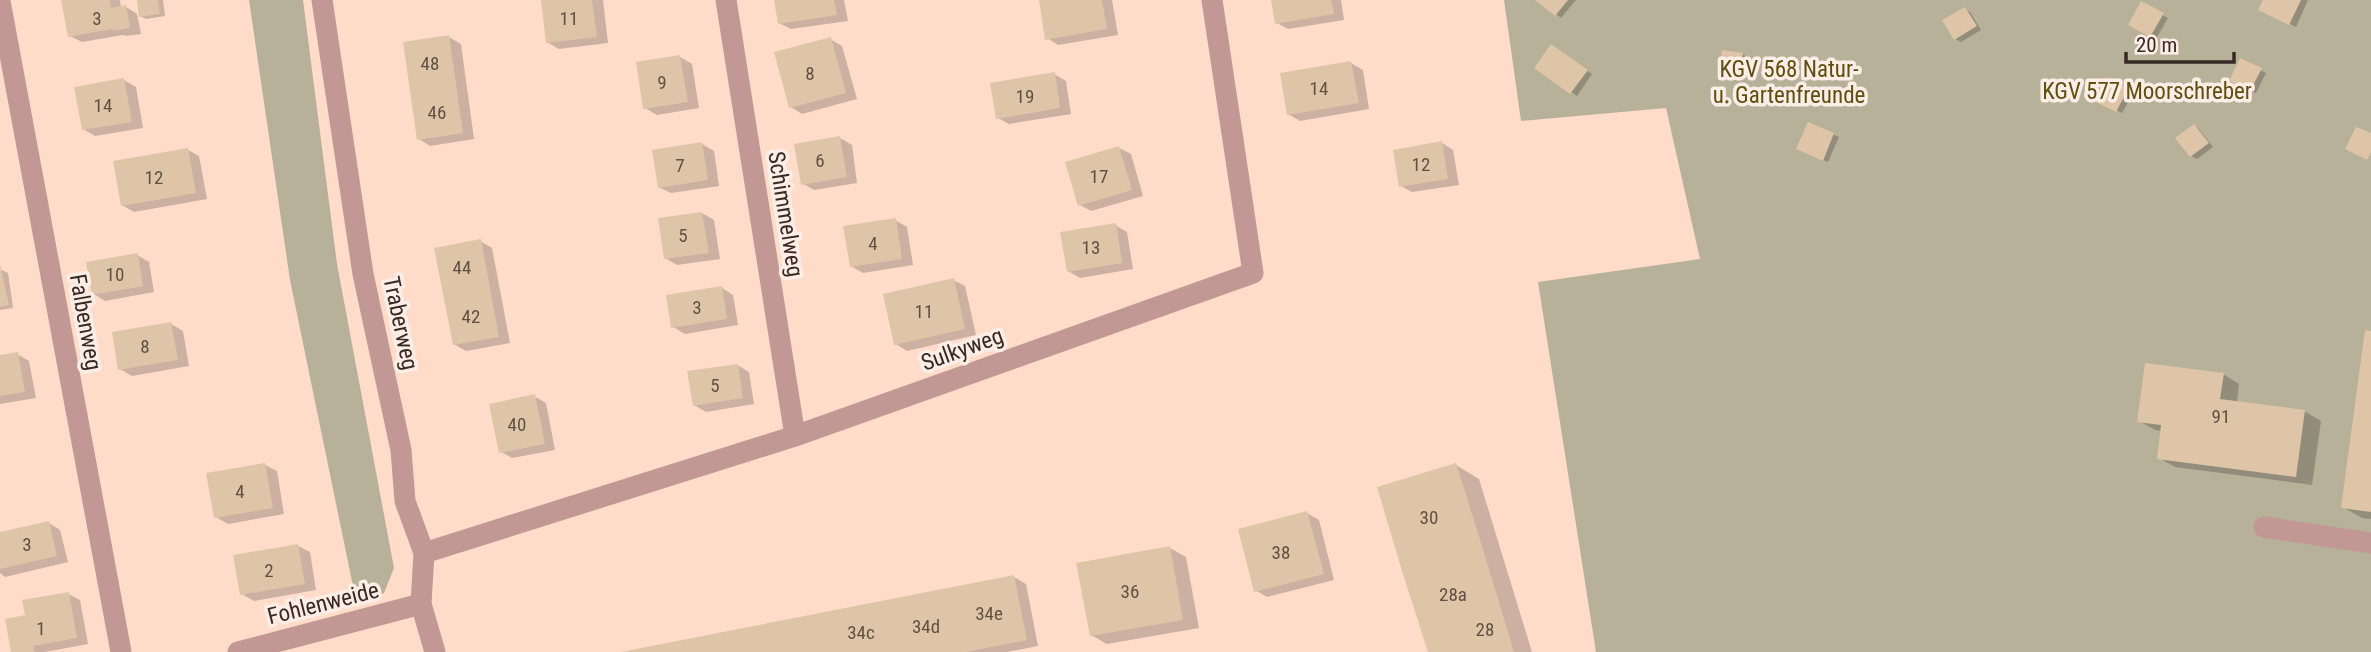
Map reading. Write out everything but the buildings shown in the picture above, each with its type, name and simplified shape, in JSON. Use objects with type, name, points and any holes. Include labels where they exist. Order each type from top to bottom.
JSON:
[{"type":"street","name":"Traberweg","points":[[322,0],[363,274],[401,450],[405,501],[424,553],[421,604],[435,652]]},
{"type":"street","name":"Schimmelweg","points":[[726,0],[795,436]]},
{"type":"street","name":"Sulkyweg","points":[[424,553],[795,436],[1253,273],[1212,0]]},
{"type":"street","name":"Falbenweg","points":[[0,1],[121,652]]},
{"type":"street","points":[[2264,527],[2371,543]]},
{"type":"street","name":"Fohlenweide","points":[[238,652],[421,604]]},
{"type":"green space","points":[[249,0],[303,0],[337,264],[394,568],[384,593],[369,598],[355,596],[290,280]]},
{"type":"green space","points":[[1504,0],[2371,0],[2371,652],[1596,652],[1538,282],[1700,259],[1666,108],[1521,121]]},
{"type":"park label","name":"KGV 568 Natur- u. Gartenfreunde","points":[[1789,82]]},
{"type":"park label","name":"KGV 577 Moorschreber","points":[[2147,91]]}]
